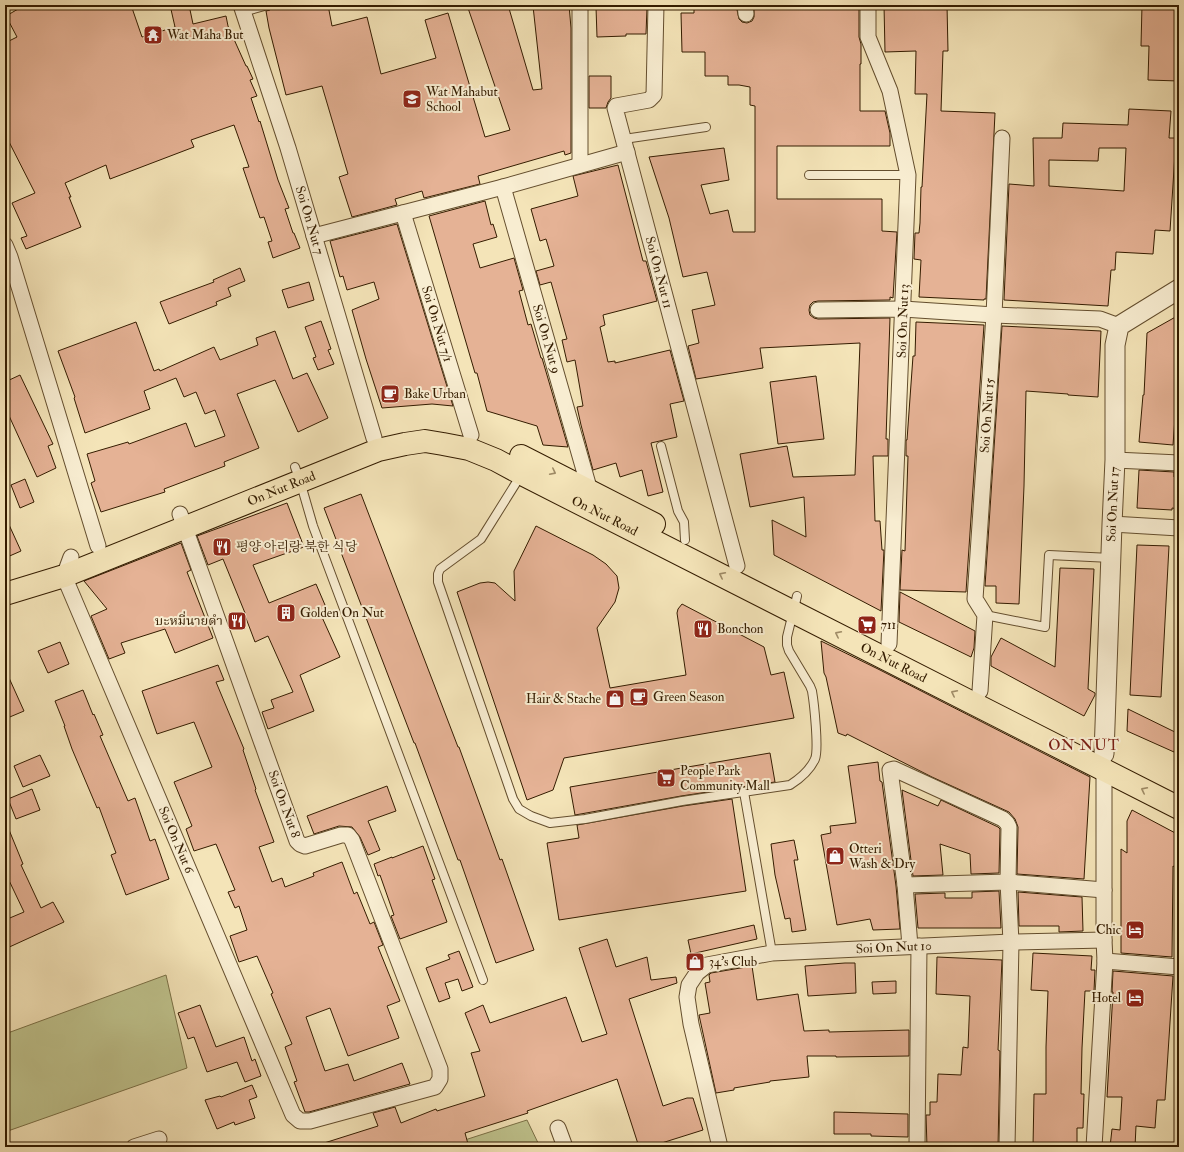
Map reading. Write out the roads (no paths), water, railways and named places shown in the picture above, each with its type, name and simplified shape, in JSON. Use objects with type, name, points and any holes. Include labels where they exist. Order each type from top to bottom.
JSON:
[{"type":"main road","name":"On Nut Road","points":[[5,594],[68,566],[297,474],[360,442],[411,429],[440,429],[470,435],[500,446],[526,468],[1104,762],[1179,791]]},
{"type":"main road","name":"On Nut Road","points":[[297,474],[378,450],[425,441],[469,449],[496,460],[526,468],[590,491],[737,566],[795,604],[889,644],[980,691],[1104,762],[1179,808]]},
{"type":"main road","name":"On Nut Road","points":[[5,581],[68,566],[98,546],[182,520]]},
{"type":"street","points":[[580,5],[580,165]]},
{"type":"street","name":"Soi On Nut 11","points":[[656,5],[654,95],[649,100],[615,107],[737,566]]},
{"type":"street","name":"Soi On Nut 13","points":[[868,5],[868,37],[890,91],[908,175],[904,309],[889,644]]},
{"type":"street","name":"Soi On Nut 7","points":[[242,8],[288,148],[374,438]]},
{"type":"street","name":"Soi On Nut 15","points":[[980,691],[984,615],[975,599],[994,315],[1002,138]]},
{"type":"street","points":[[314,236],[503,187],[580,165],[625,146]]},
{"type":"street","name":"Soi On Nut 9","points":[[503,187],[590,491]]},
{"type":"street","name":"Soi On Nut 7/1","points":[[402,213],[470,435]]},
{"type":"street","points":[[5,245],[98,546]]},
{"type":"street","points":[[818,310],[904,309],[994,315],[1100,318],[1119,326],[1179,289]]},
{"type":"street","name":"Soi On Nut 17","points":[[1104,762],[1112,524],[1116,460],[1115,345],[1119,326]]},
{"type":"street","points":[[1116,460],[1179,462]]},
{"type":"street","name":"Soi On Nut 8","points":[[182,520],[297,841],[305,846],[341,835],[348,835],[352,840],[440,1069],[440,1079],[435,1087],[310,1121],[300,1121]]},
{"type":"street","points":[[1112,524],[1179,528]]},
{"type":"street","name":"Soi On Nut 6","points":[[68,566],[293,1115],[300,1121]]},
{"type":"street","points":[[1094,1147],[1105,961],[1104,762]]},
{"type":"street","points":[[917,1147],[915,946],[905,885],[890,770],[894,768],[996,816],[1007,823],[1011,942],[1007,1147]]},
{"type":"street","points":[[905,885],[1008,882],[1104,890]]},
{"type":"street","name":"Soi On Nut 10","points":[[720,1147],[691,1024],[687,997],[689,985],[696,973],[707,965],[772,953],[1011,942],[1104,940]]},
{"type":"street","points":[[1105,961],[1179,967]]},
{"type":"street","points":[[558,1128],[565,1147]]},
{"type":"street","points":[[134,1147],[159,1139]]},
{"type":"lane","points":[[242,8],[268,5]]},
{"type":"lane","points":[[625,146],[706,127]]},
{"type":"lane","points":[[809,175],[908,175]]},
{"type":"lane","points":[[661,446],[678,511],[684,522],[684,540]]},
{"type":"lane","points":[[526,468],[481,539],[440,569],[438,574],[438,582],[513,799],[519,809],[531,816],[550,823],[585,819],[682,801],[790,785],[801,778],[816,757],[817,747],[812,691],[787,645],[787,637],[795,604]]},
{"type":"lane","points":[[297,474],[313,526],[483,980]]},
{"type":"lane","points":[[984,615],[1045,627],[1049,555],[1111,558]]},
{"type":"lane","points":[[744,792],[772,953]]},
{"type":"place","name":"Wat Maha But","points":[[153,35]]},
{"type":"place","name":"Wat Mahabut School","points":[[412,99]]},
{"type":"place","name":"Bake Urban","points":[[390,394]]},
{"type":"place","name":"평양 아리랑 북한 식당","points":[[222,547]]},
{"type":"place","name":"Golden On Nut","points":[[286,613]]},
{"type":"place","name":"บะหมี่นายดำ","points":[[237,621]]},
{"type":"place","name":"711","points":[[867,625]]},
{"type":"place","name":"Bonchon","points":[[703,629]]},
{"type":"place","name":"Green Season","points":[[639,697]]},
{"type":"place","name":"Hair & Stache","points":[[615,699]]},
{"type":"place","name":"People Park Community Mall","points":[[666,778]]},
{"type":"place","name":"Otteri Wash & Dry","points":[[835,856]]},
{"type":"place","name":"Chic","points":[[1135,930]]},
{"type":"place","name":"34's Club","points":[[695,962]]},
{"type":"place","name":"Hotel","points":[[1135,998]]},
{"type":"district","name":"ON NUT","points":[[1084,745]]}]
